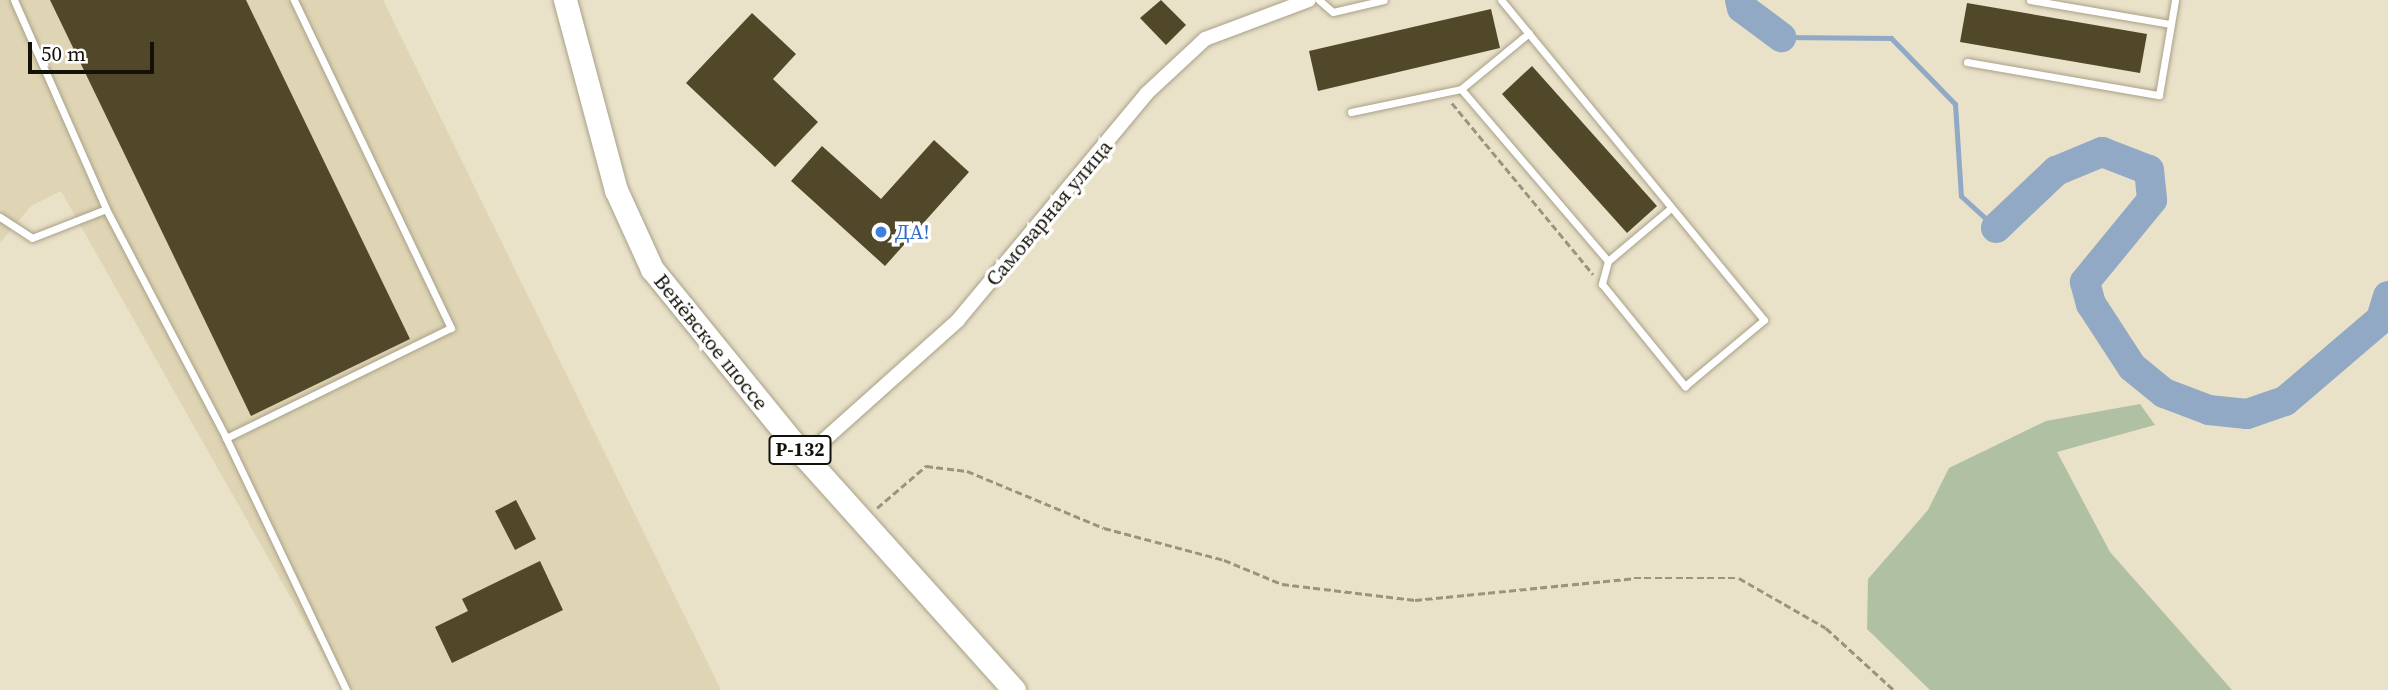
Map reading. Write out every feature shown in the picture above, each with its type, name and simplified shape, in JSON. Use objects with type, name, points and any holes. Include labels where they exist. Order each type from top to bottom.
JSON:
[{"type":"main road","name":"Венёвское шоссе","points":[[565,0],[616,190],[652,270],[805,457],[864,519],[1014,690]]},
{"type":"street","name":"Самоварная улица","points":[[805,457],[958,320],[1146,94],[1205,39],[1308,0]]},
{"type":"lane","points":[[14,0],[106,209],[226,438],[346,690]]},
{"type":"lane","points":[[226,438],[451,328],[294,0]]},
{"type":"lane","points":[[1320,0],[1333,12],[1384,0]]},
{"type":"lane","points":[[1501,0],[1764,320],[1685,386],[1602,284],[1608,261],[1671,208]]},
{"type":"lane","points":[[2030,0],[2171,24]]},
{"type":"lane","points":[[1967,62],[2159,95],[2175,0]]},
{"type":"lane","points":[[1350,112],[1461,89],[1528,33]]},
{"type":"lane","points":[[1461,89],[1608,261]]},
{"type":"lane","points":[[0,217],[32,238],[106,209]]},
{"type":"path","points":[[1443,93],[1602,284]]},
{"type":"path","points":[[864,519],[926,466],[967,471],[1104,528],[1224,560],[1282,584],[1415,600],[1633,578],[1739,578],[1826,628],[1894,690]]},
{"type":"shaded area","points":[[0,0],[383,0],[721,690],[343,690],[61,191],[31,206],[0,243]]},
{"type":"green space","points":[[2140,404],[2155,425],[2057,452],[2110,552],[2232,690],[1930,690],[1867,629],[1868,579],[1928,510],[1949,468],[2046,421]]},
{"type":"building","points":[[50,0],[246,0],[410,339],[251,416]]},
{"type":"building","points":[[1161,0],[1186,25],[1166,45],[1140,18]]},
{"type":"building","points":[[1967,3],[2147,34],[2140,73],[1960,42]]},
{"type":"building","points":[[1491,9],[1500,48],[1318,91],[1309,51]]},
{"type":"building","points":[[752,13],[796,54],[773,79],[818,122],[775,167],[686,83]]},
{"type":"building","points":[[1532,66],[1657,206],[1627,233],[1502,94]]},
{"type":"building","name":"ДА!","points":[[934,140],[969,172],[885,266],[791,181],[822,146],[881,199]]},
{"type":"building","points":[[516,500],[536,539],[515,550],[495,511]]},
{"type":"building","points":[[540,561],[563,610],[452,663],[435,627],[468,611],[462,599]]},
{"type":"waterway","points":[[1740,0],[1742,8],[1781,37]]},
{"type":"waterway","points":[[1781,37],[1891,38],[1955,104],[1961,196],[1996,228]]},
{"type":"waterway","points":[[1996,228],[2056,171],[2102,152],[2149,170],[2152,200],[2085,282],[2091,304],[2132,367],[2164,393],[2209,410],[2247,414],[2285,401],[2381,319],[2388,296]]},
{"type":"place","name":"ДА!","points":[[881,232]]}]
